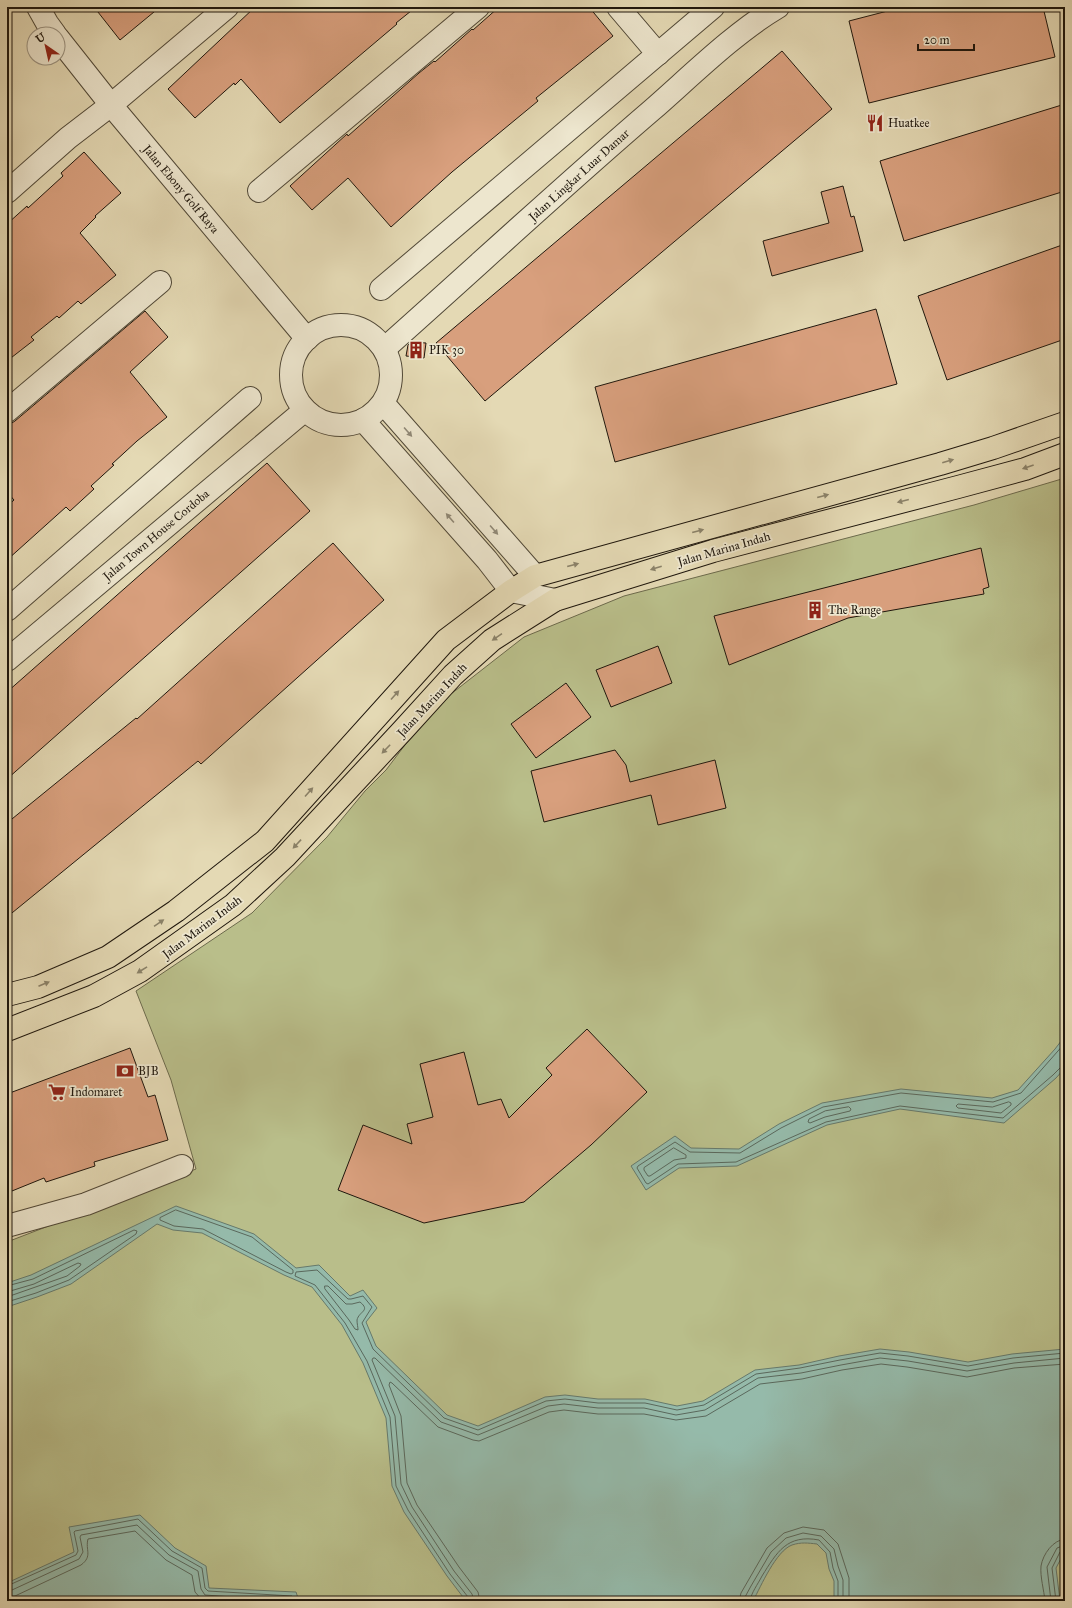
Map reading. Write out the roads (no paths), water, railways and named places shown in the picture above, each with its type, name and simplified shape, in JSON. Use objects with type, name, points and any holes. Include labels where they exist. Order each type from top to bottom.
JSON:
[{"type":"main road","name":"Jalan Marina Indah","points":[[7,995],[38,987],[108,957],[176,911],[265,841],[446,640],[511,591],[535,576],[945,462],[993,448],[1065,423]]},
{"type":"main road","name":"Jalan Marina Indah","points":[[7,1030],[94,996],[140,971],[233,905],[285,858],[404,730],[452,675],[492,640],[555,600],[713,551],[958,488],[1025,469],[1065,454]]},
{"type":"street","points":[[38,7],[49,26]]},
{"type":"street","points":[[7,192],[68,138],[111,105],[227,7]]},
{"type":"street","points":[[259,191],[478,7]]},
{"type":"street","points":[[618,7],[658,54]]},
{"type":"street","points":[[381,289],[713,7]]},
{"type":"street","name":"Jalan Lingkar Luar Damar","points":[[384,350],[640,120],[727,45],[762,17],[778,7]]},
{"type":"street","name":"Jalan Ebony Golf Raya","points":[[66,48],[111,105],[307,339]]},
{"type":"street","points":[[7,411],[160,282]]},
{"type":"street","points":[[333,326],[348,326],[362,330],[375,338],[384,350],[389,362],[391,376],[389,390],[383,403],[364,420],[348,425],[332,425],[318,420],[305,410],[296,397],[291,382],[292,366],[297,351],[307,339],[319,331],[333,326]]},
{"type":"street","points":[[7,610],[250,398]]},
{"type":"street","points":[[383,403],[535,576]]},
{"type":"street","name":"Jalan Town House Cordoba","points":[[7,660],[305,410]]},
{"type":"street","points":[[364,420],[487,560],[511,591],[555,600]]},
{"type":"street","points":[[7,1226],[86,1204],[182,1166]]},
{"type":"water","points":[[1065,1036],[1065,1068],[1056,1078],[1004,1123],[900,1109],[827,1125],[737,1166],[679,1168],[646,1190],[631,1166],[675,1136],[691,1148],[739,1149],[779,1124],[822,1103],[901,1089],[992,1098],[1018,1090]]},
{"type":"water","points":[[176,1206],[254,1234],[296,1268],[319,1265],[350,1296],[363,1290],[377,1308],[366,1322],[376,1346],[447,1415],[478,1426],[545,1397],[565,1395],[598,1399],[645,1399],[677,1406],[703,1401],[755,1370],[799,1365],[880,1349],[909,1352],[968,1362],[1012,1354],[1065,1349],[1065,1551],[1056,1568],[1060,1601],[834,1601],[834,1581],[829,1569],[826,1553],[817,1544],[798,1543],[792,1545],[780,1554],[753,1601],[466,1601],[447,1576],[404,1512],[392,1486],[386,1418],[363,1363],[342,1325],[312,1287],[284,1275],[202,1233],[173,1230],[157,1224],[71,1284],[7,1307],[7,1283],[31,1275]]},
{"type":"water","points":[[140,1515],[175,1548],[206,1566],[209,1588],[296,1592],[299,1601],[7,1601],[7,1583],[74,1552],[69,1527]]},
{"type":"place","name":"Huatkee","points":[[875,123]]},
{"type":"place","name":"PIK 30","points":[[416,350]]},
{"type":"place","name":"The Range","points":[[815,610]]},
{"type":"place","name":"BJB","points":[[125,1071]]},
{"type":"place","name":"Indomaret","points":[[57,1092]]}]
